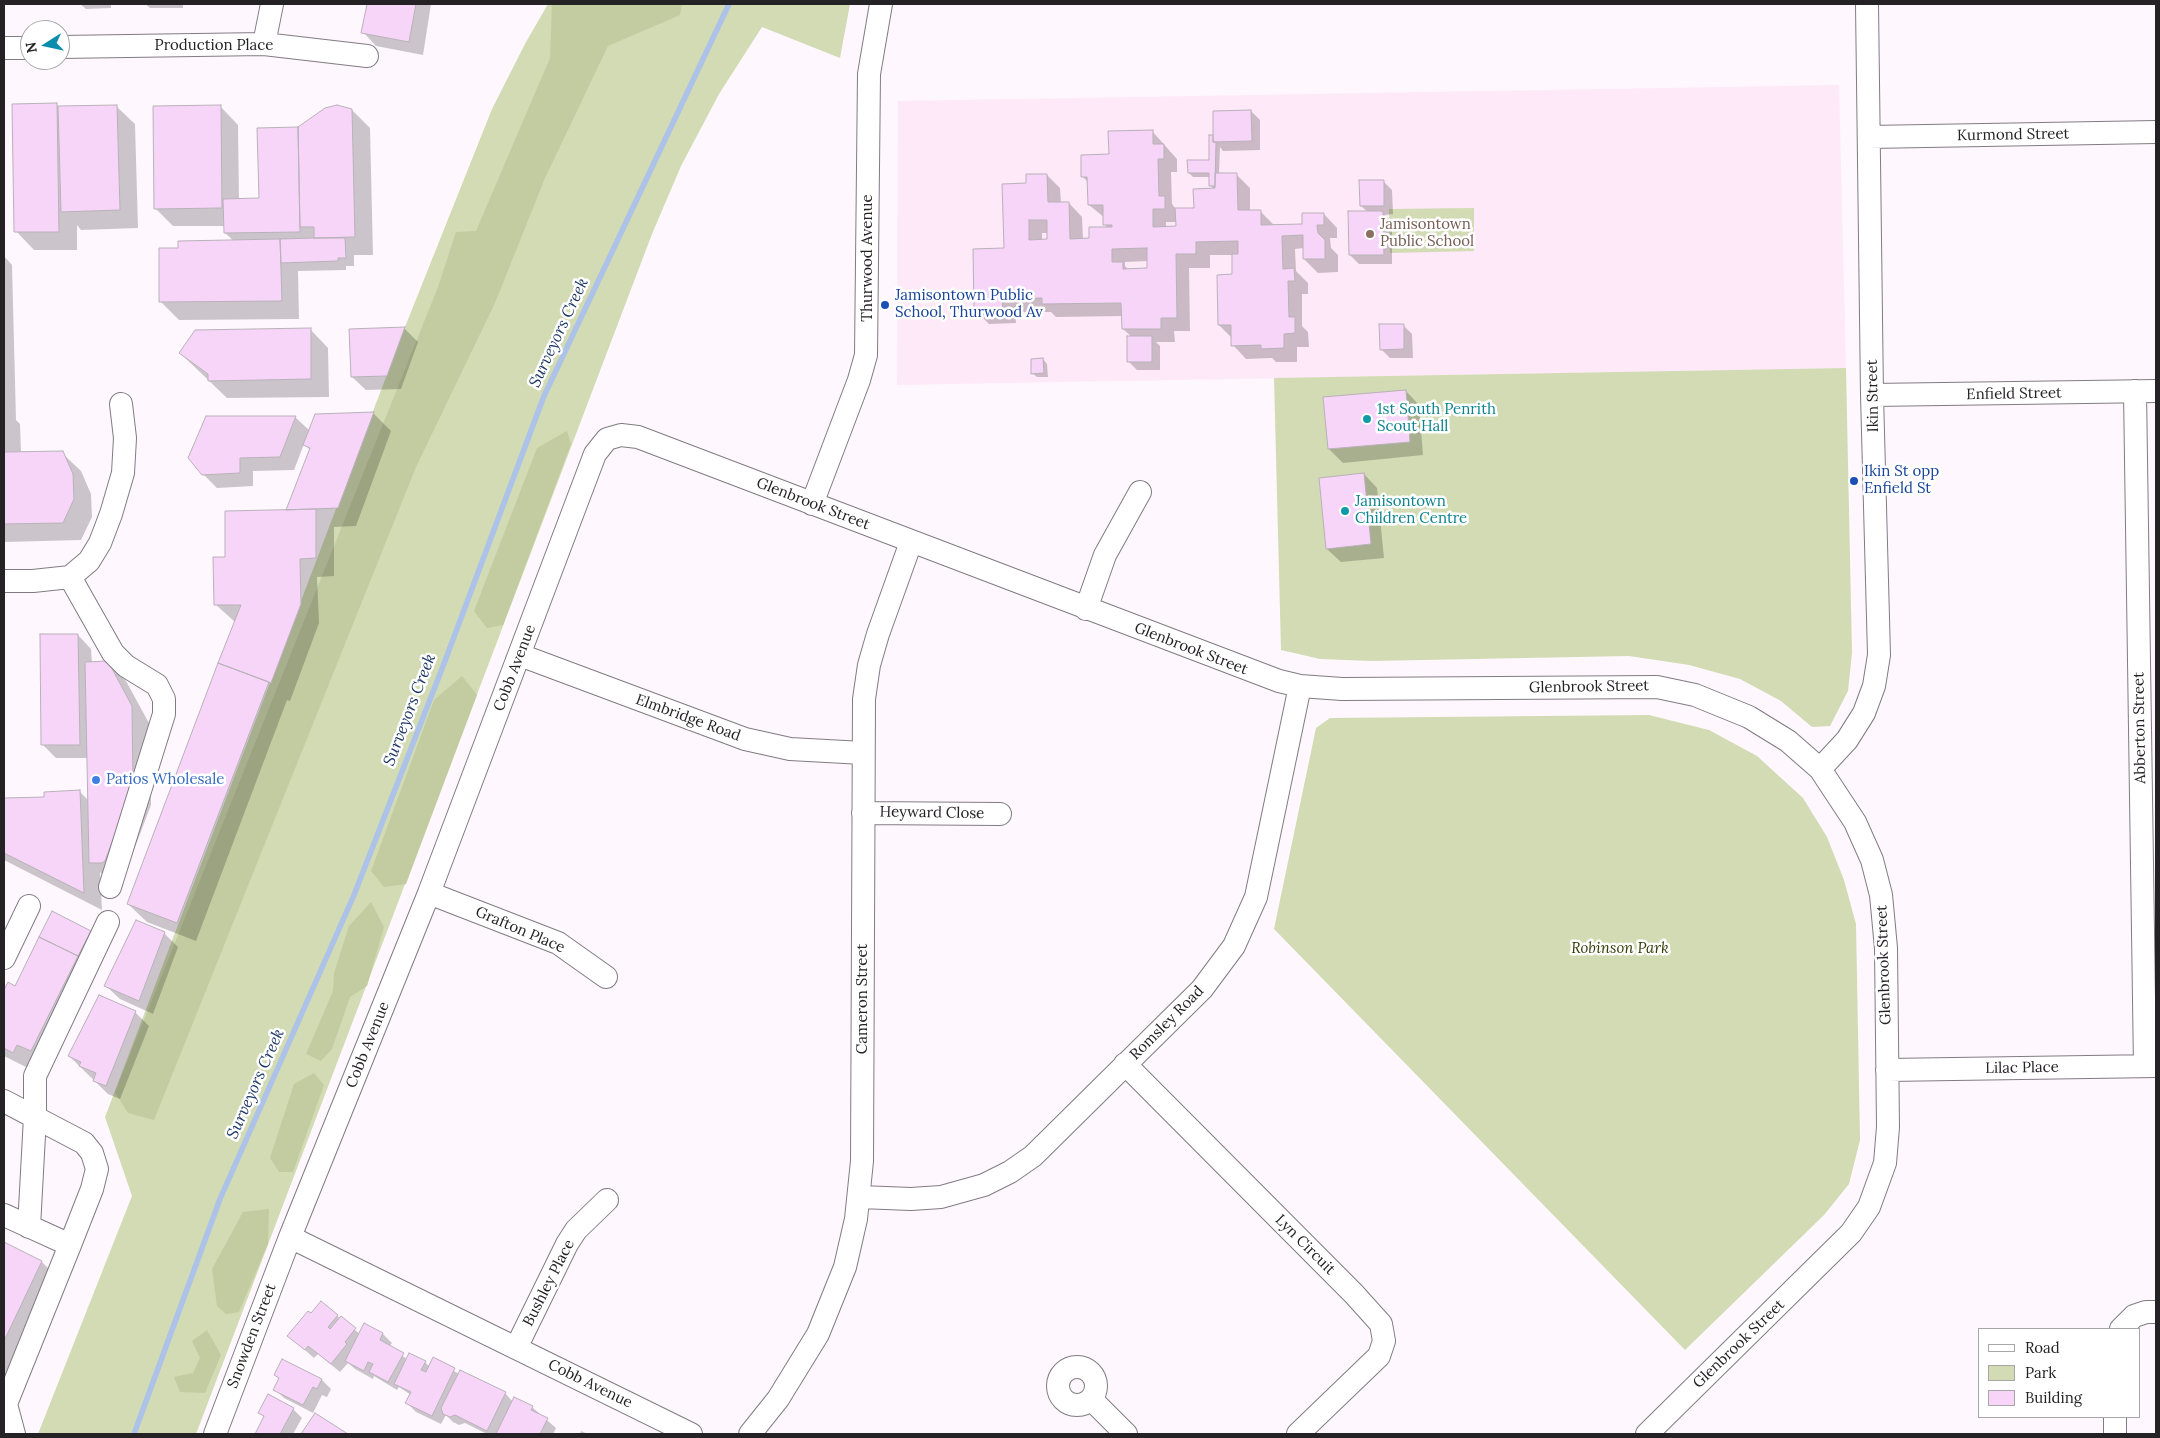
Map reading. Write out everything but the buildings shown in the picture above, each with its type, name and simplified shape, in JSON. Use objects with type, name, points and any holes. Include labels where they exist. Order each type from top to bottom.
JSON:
[{"type":"street","points":[[264,44],[272,4]]},
{"type":"street","name":"Thurwood Avenue","points":[[812,504],[859,380],[866,355],[869,74],[881,4]]},
{"type":"street","name":"Ikin Street","points":[[1820,769],[1856,728],[1870,699],[1878,664],[1872,396],[1867,4]]},
{"type":"street","name":"Production Place","points":[[70,47],[264,44],[367,56]]},
{"type":"street","points":[[4,48],[20,48]]},
{"type":"street","name":"Kurmond Street","points":[[1869,137],[2156,132]]},
{"type":"street","name":"Enfield Street","points":[[1872,396],[2145,391]]},
{"type":"street","name":"Abberton Street","points":[[2145,391],[2150,1066]]},
{"type":"street","points":[[4,581],[33,581],[70,577],[89,561],[100,543],[123,473],[125,438],[120,404]]},
{"type":"street","name":"Glenbrook Street","points":[[607,439],[620,435],[638,437],[1250,671],[1300,686],[1342,690],[1657,687],[1695,695],[1736,710],[1767,726],[1820,769],[1855,822],[1878,879],[1886,930],[1888,1127],[1885,1163],[1876,1193],[1861,1220],[1827,1258],[1647,1434]]},
{"type":"street","name":"Cobb Avenue","points":[[607,439],[595,454],[429,893],[290,1237],[691,1434]]},
{"type":"street","points":[[1086,609],[1111,542],[1140,492]]},
{"type":"street","name":"Cameron Street","points":[[750,1434],[794,1376],[821,1327],[845,1267],[860,1197],[862,1161],[864,699],[869,665],[878,634],[911,542]]},
{"type":"street","points":[[70,577],[113,653],[126,666],[158,685],[164,699],[164,714],[110,887]]},
{"type":"street","name":"Elmbridge Road","points":[[520,655],[745,739],[790,749],[863,753]]},
{"type":"street","name":"Romsley Road","points":[[860,1197],[941,1197],[971,1190],[998,1179],[1032,1156],[1202,989],[1234,946],[1249,915],[1261,878],[1300,686]]},
{"type":"street","name":"Heyward Close","points":[[863,812],[1000,814]]},
{"type":"street","name":"Grafton Place","points":[[429,893],[558,943],[606,977]]},
{"type":"street","points":[[4,958],[29,906]]},
{"type":"street","points":[[29,1227],[36,1117],[35,1076],[108,922]]},
{"type":"street","name":"Lyn Circuit","points":[[1125,1064],[1347,1287],[1380,1324],[1384,1341],[1378,1356],[1298,1434]]},
{"type":"street","name":"Lilac Place","points":[[1888,1070],[2150,1066]]},
{"type":"street","points":[[4,1101],[84,1143],[92,1153],[96,1169],[92,1189],[6,1404],[14,1434]]},
{"type":"street","name":"Bushley Place","points":[[516,1348],[567,1244],[582,1224],[607,1200]]},
{"type":"street","points":[[4,1216],[70,1245]]},
{"type":"street","name":"Snowden Street","points":[[215,1434],[290,1237]]},
{"type":"street","points":[[2121,1319],[2156,1312]]},
{"type":"street","points":[[1091,1398],[1126,1434]]},
{"type":"street","points":[[2115,1418],[2115,1434]]},
{"type":"shaded area","name":"Jamisontown Public School","points":[[1839,85],[1846,368],[897,385],[898,101]]},
{"type":"green space","points":[[548,4],[850,4],[840,58],[762,27],[719,94],[681,166],[652,234],[196,1434],[38,1434],[132,1196],[105,1117],[405,327],[492,109],[526,42]]},
{"type":"green space","points":[[552,4],[682,4],[680,15],[608,46],[545,178],[495,303],[416,467],[154,1120],[128,1113],[115,1092],[438,287],[456,232],[476,231],[550,58]]},
{"type":"green space","points":[[1474,208],[1474,251],[1390,253],[1389,209]]},
{"type":"green space","points":[[1846,368],[1852,653],[1848,691],[1830,726],[1812,727],[1781,701],[1740,679],[1689,665],[1629,656],[1372,661],[1320,659],[1281,650],[1274,378]]},
{"type":"green space","points":[[567,431],[571,444],[503,625],[487,628],[474,611],[537,448]]},
{"type":"green space","points":[[462,676],[477,695],[406,884],[384,887],[371,871],[434,700]]},
{"type":"green space","name":"Robinson Park","points":[[1649,715],[1709,730],[1757,756],[1803,798],[1827,837],[1844,880],[1856,924],[1860,1140],[1849,1184],[1824,1215],[1685,1350],[1274,929],[1316,728],[1330,718]]},
{"type":"green space","points":[[371,902],[384,927],[367,986],[350,997],[332,1049],[321,1061],[306,1054],[333,991],[334,973],[349,926]]},
{"type":"green space","points":[[314,1073],[324,1085],[293,1172],[279,1172],[270,1158],[294,1084]]},
{"type":"green space","points":[[269,1209],[268,1244],[239,1312],[226,1314],[217,1306],[212,1269],[243,1212]]},
{"type":"green space","points":[[207,1330],[221,1355],[205,1393],[180,1392],[174,1377],[193,1373],[200,1358],[192,1341]]},
{"type":"waterway","name":"Surveyors Creek","points":[[134,1434],[220,1199],[354,895],[445,661],[544,396],[729,4]]},
{"type":"place","name":"Jamisontown Public School","points":[[1370,234]]},
{"type":"place","name":"Jamisontown Public School, Thurwood Av","points":[[885,305]]},
{"type":"place","name":"1st South Penrith Scout Hall","points":[[1367,419]]},
{"type":"place","name":"Ikin St opp Enfield St","points":[[1854,481]]},
{"type":"place","name":"Jamisontown Children Centre","points":[[1345,511]]},
{"type":"place","name":"Patios Wholesale","points":[[96,780]]}]
